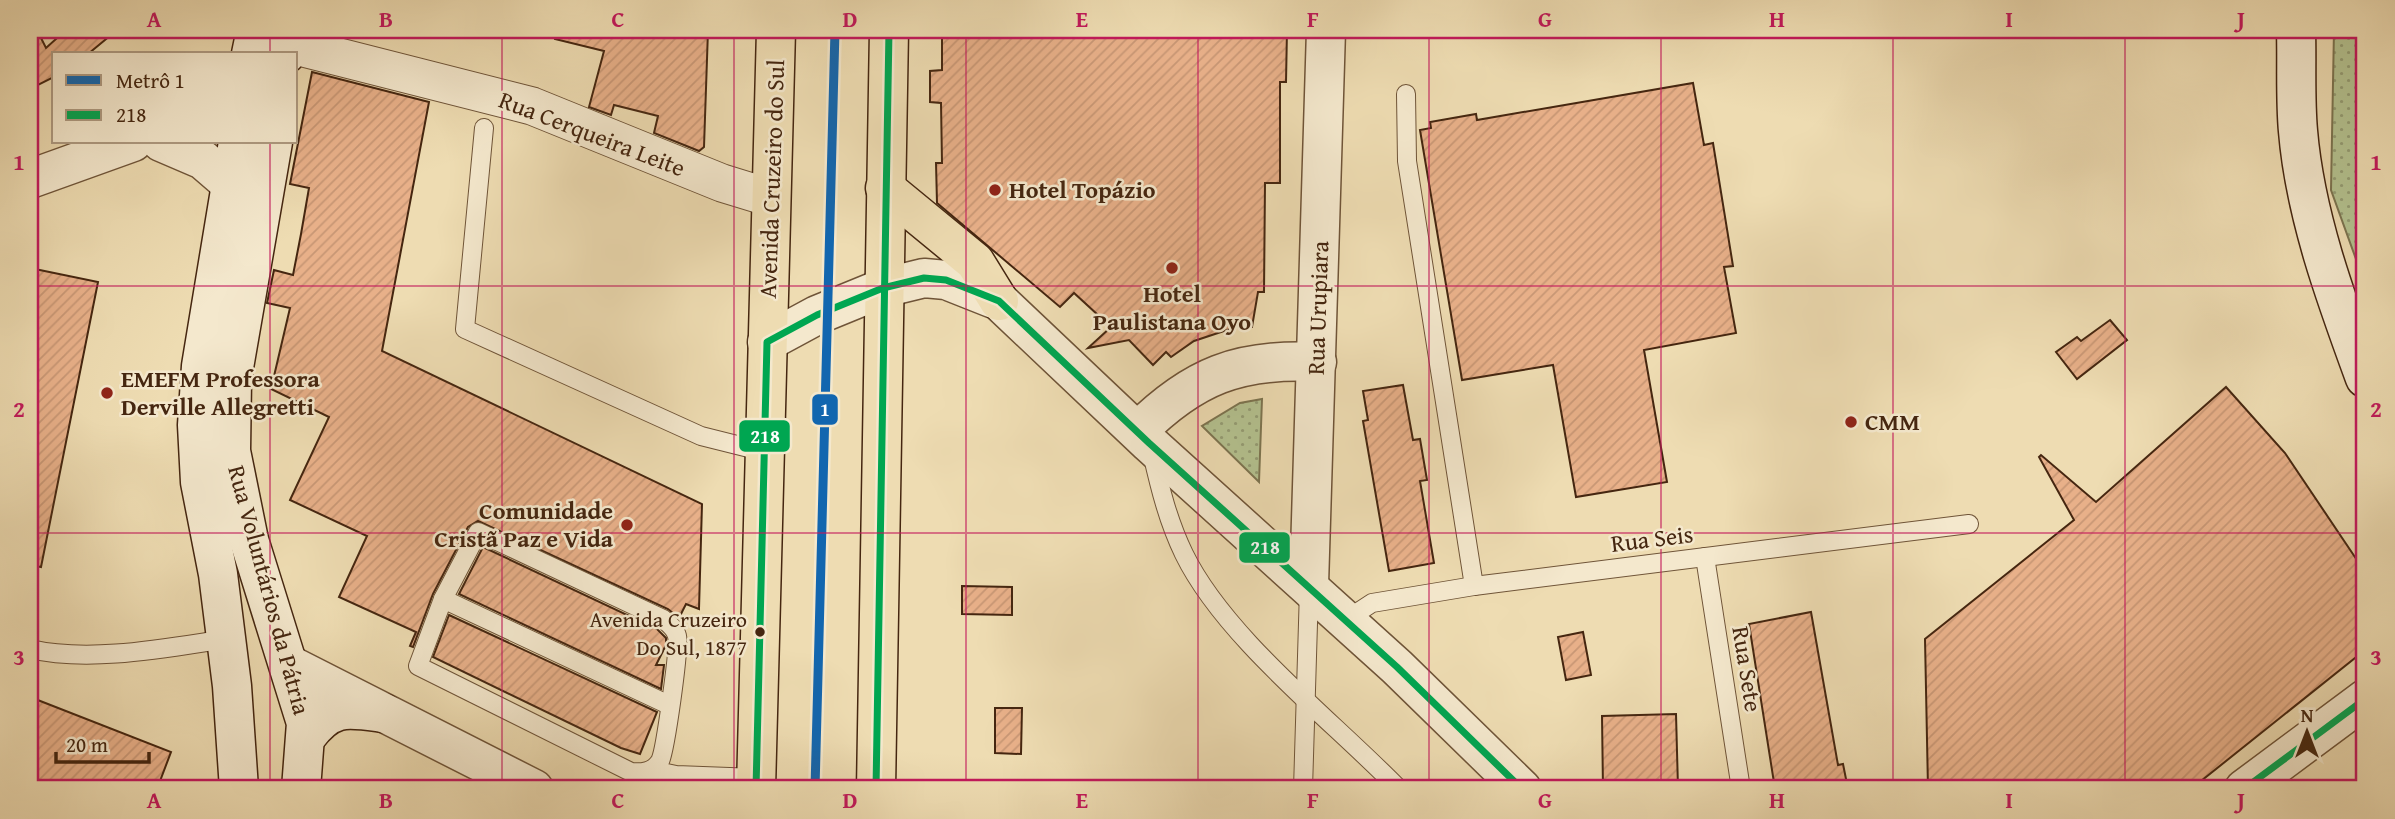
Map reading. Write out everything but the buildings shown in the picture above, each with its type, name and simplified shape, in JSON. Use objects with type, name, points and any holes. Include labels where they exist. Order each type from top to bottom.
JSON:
[{"type":"main road","name":"Avenida Cruzeiro do Sul","points":[[756,783],[776,30]]},
{"type":"main road","points":[[876,789],[889,30]]},
{"type":"main road","points":[[885,188],[975,262],[999,301]]},
{"type":"street","name":"Rua Urupiara","points":[[1309,585],[1308,528],[1317,362],[1326,30]]},
{"type":"street","points":[[2296,30],[2298,132],[2310,200],[2335,296],[2365,378]]},
{"type":"street","name":"Rua Cerqueira Leite","points":[[276,42],[532,106],[722,183],[771,198]]},
{"type":"street","points":[[255,52],[276,42]]},
{"type":"street","points":[[30,179],[126,144]]},
{"type":"street","points":[[166,144],[203,160],[232,185]]},
{"type":"street","name":"Rua Voluntários da Pátria","points":[[238,144],[198,398],[200,482],[218,574],[239,789]]},
{"type":"street","name":"Rua Voluntários da Pátria","points":[[273,144],[232,379],[230,428],[240,505],[290,665],[307,736],[301,789]]},
{"type":"street","points":[[767,342],[817,315],[883,288],[924,278],[946,280],[999,301],[1143,437],[1309,585],[1522,789]]},
{"type":"street","points":[[1143,437],[1166,403],[1188,388],[1237,366],[1277,360],[1317,362]]},
{"type":"street","points":[[218,574],[257,634],[290,665],[534,789]]},
{"type":"street","points":[[2244,789],[2365,699]]},
{"type":"street","points":[[307,736],[324,716],[336,710],[383,713]]},
{"type":"lane","points":[[1406,94],[1407,161],[1474,586]]},
{"type":"lane","points":[[484,128],[465,329],[701,436],[765,452]]},
{"type":"lane","points":[[1143,437],[1165,510],[1192,567],[1213,601],[1304,696],[1399,789]]},
{"type":"lane","name":"Rua Seis","points":[[1346,620],[1372,603],[1474,586],[1969,524]]},
{"type":"lane","points":[[478,532],[651,613],[672,626],[677,636],[669,705],[660,761],[652,769],[641,773],[631,772],[418,666],[443,599],[478,532]]},
{"type":"lane","name":"Rua Sete","points":[[1705,557],[1741,789]]},
{"type":"lane","points":[[1303,789],[1309,585]]},
{"type":"lane","points":[[443,599],[669,705]]},
{"type":"lane","points":[[30,649],[53,654],[153,649],[226,639]]},
{"type":"lane","points":[[652,769],[676,775],[756,783]]},
{"type":"green space","points":[[2334,30],[2365,30],[2365,284],[2331,190]]},
{"type":"green space","points":[[1262,399],[1259,482],[1202,426],[1240,403]]},
{"type":"metro line","name":"1","points":[[815,789],[835,30]]},
{"type":"transit line","name":"218","points":[[876,789],[889,30]]},
{"type":"transit line","name":"218","points":[[756,789],[767,342],[817,315],[883,288],[924,278],[946,280],[999,301],[1149,443],[1397,667],[1522,789]]},
{"type":"transit line","name":"218","points":[[2244,789],[2365,699]]},
{"type":"place","name":"Hotel Topázio","points":[[995,190]]},
{"type":"place","name":"Hotel Paulistana Oyo","points":[[1172,268]]},
{"type":"place","name":"EMEFM Professora Derville Allegretti","points":[[107,393]]},
{"type":"place","name":"CMM","points":[[1851,422]]},
{"type":"place","name":"Comunidade Cristã Paz e Vida","points":[[627,525]]},
{"type":"place","name":"Avenida Cruzeiro Do Sul, 1877","points":[[760,632]]}]
